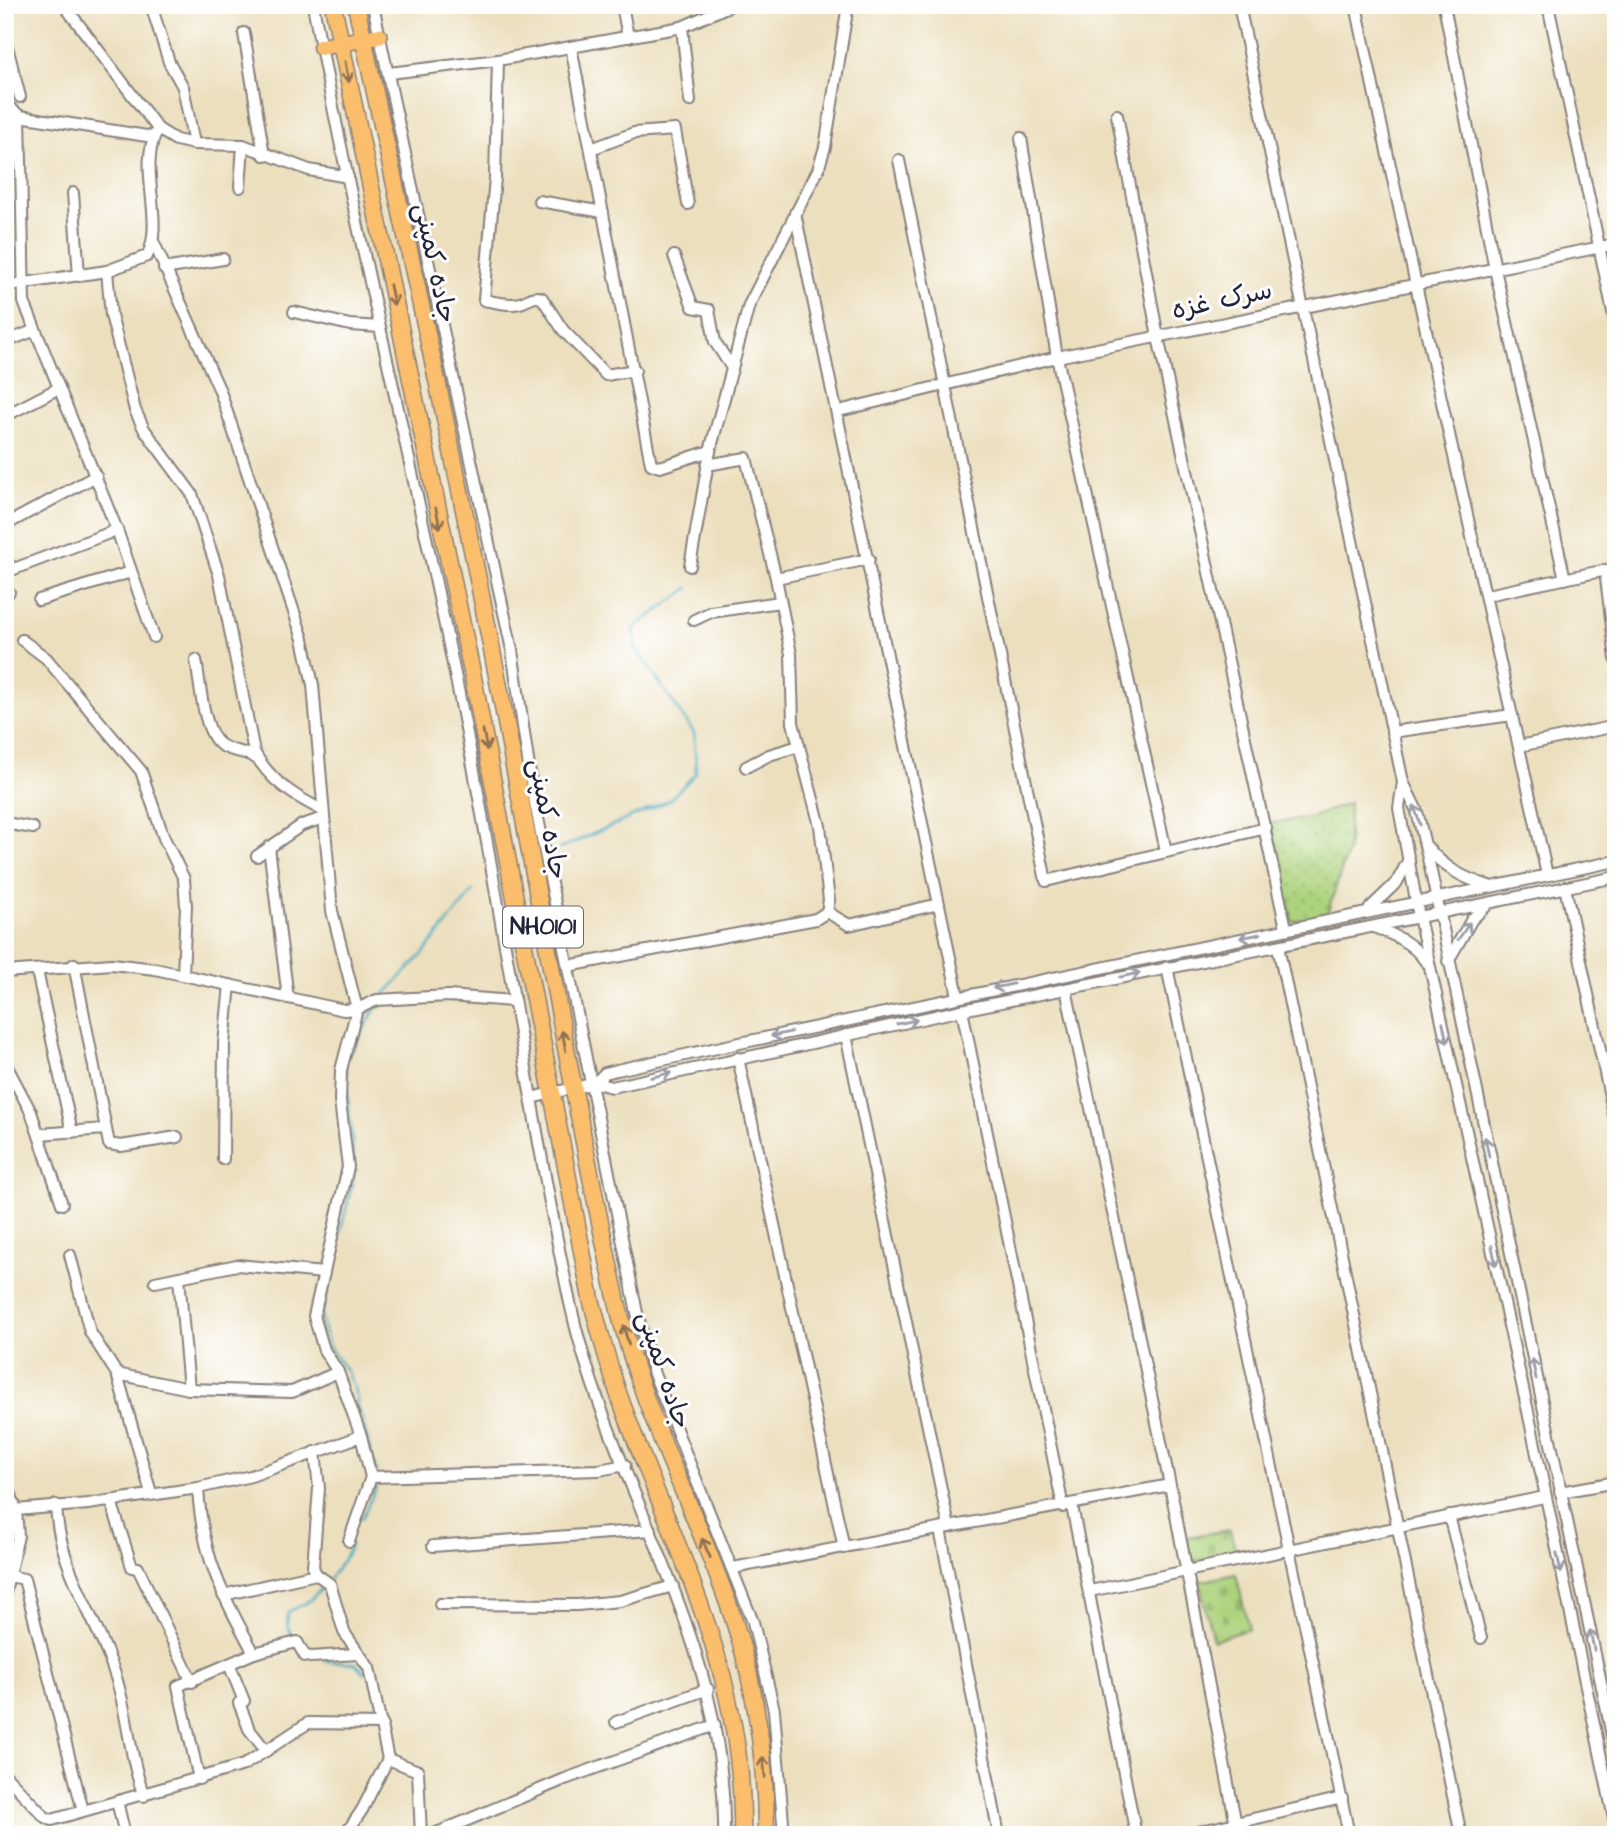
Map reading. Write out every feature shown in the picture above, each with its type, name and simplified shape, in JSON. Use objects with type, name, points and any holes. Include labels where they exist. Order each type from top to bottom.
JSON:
[{"type":"highway","name":"جاده کمپنی","points":[[333,5],[473,677],[591,1299],[608,1362],[707,1617],[721,1662],[734,1727],[741,1835]]},
{"type":"highway","name":"جاده کمپنی","points":[[356,5],[371,36],[493,656],[586,1085],[618,1306],[634,1367],[656,1429],[732,1615],[766,1711],[766,1834]]},
{"type":"highway","points":[[321,47],[371,36]]},
{"type":"highway","points":[[766,1834],[784,1833]]},
{"type":"street","points":[[64,5],[155,133],[150,183],[154,243],[220,391],[303,639],[315,696],[332,911],[357,1009],[341,1070],[340,1101],[348,1167],[314,1316],[324,1350],[338,1372],[361,1436],[371,1477],[349,1541]]},
{"type":"street","points":[[151,5],[169,62],[183,88],[194,144]]},
{"type":"street","points":[[313,5],[458,690],[571,1307],[625,1465],[673,1586],[708,1689],[725,1806],[724,1835]]},
{"type":"street","points":[[373,5],[371,36],[389,73],[512,650],[532,788],[568,966],[586,1085],[637,1313],[654,1374],[753,1622],[784,1833]]},
{"type":"street","points":[[622,5],[628,37]]},
{"type":"street","points":[[389,73],[498,60],[682,27],[731,5]]},
{"type":"street","points":[[690,566],[710,451],[749,305],[818,170],[825,147],[848,5]]},
{"type":"street","points":[[1239,5],[1403,782],[1417,811],[1425,844],[1616,1754]]},
{"type":"street","points":[[1356,5],[1414,283],[1487,595],[1547,875]]},
{"type":"street","points":[[1444,5],[1495,268],[1565,579]]},
{"type":"street","points":[[1548,5],[1616,326]]},
{"type":"street","points":[[682,27],[690,101]]},
{"type":"street","points":[[244,33],[264,155]]},
{"type":"street","points":[[5,39],[20,97]]},
{"type":"street","points":[[571,47],[651,464],[660,467],[710,451]]},
{"type":"street","points":[[498,60],[495,177],[484,300],[520,303],[533,296],[542,298],[563,330],[606,375],[635,370]]},
{"type":"street","points":[[5,104],[20,116],[155,133],[194,144],[243,145],[309,170],[348,177]]},
{"type":"street","points":[[1116,115],[1158,337],[1286,928]]},
{"type":"street","points":[[20,116],[24,302],[33,331],[96,476],[155,637]]},
{"type":"street","points":[[591,149],[634,133],[675,130],[688,204]]},
{"type":"street","points":[[1021,138],[1057,357],[1166,851]]},
{"type":"street","points":[[240,187],[243,145]]},
{"type":"street","points":[[898,160],[1046,881],[1266,828]]},
{"type":"street","points":[[73,193],[79,276]]},
{"type":"street","points":[[539,201],[603,212]]},
{"type":"street","points":[[795,213],[869,558],[958,996]]},
{"type":"street","points":[[5,286],[107,271],[147,256],[154,243]]},
{"type":"street","name":"سرک غزه","points":[[838,411],[1057,357],[1616,244]]},
{"type":"street","points":[[674,257],[693,307],[709,310],[715,341],[732,368]]},
{"type":"street","points":[[164,270],[223,259]]},
{"type":"street","points":[[107,271],[111,315],[135,410],[144,429],[192,494],[219,575],[258,760]]},
{"type":"street","points":[[294,312],[350,325],[380,327]]},
{"type":"street","points":[[5,342],[33,331]]},
{"type":"street","points":[[5,415],[59,388]]},
{"type":"street","points":[[568,966],[816,919],[827,912],[829,900],[820,826],[792,710],[791,654],[776,578],[746,458],[707,465]]},
{"type":"street","points":[[5,524],[96,476]]},
{"type":"street","points":[[5,561],[14,569],[117,530]]},
{"type":"street","points":[[776,578],[869,558]]},
{"type":"street","points":[[1487,595],[1610,569],[1616,659]]},
{"type":"street","points":[[39,600],[131,572]]},
{"type":"street","points":[[694,620],[711,612],[780,602]]},
{"type":"street","points":[[22,640],[46,658],[141,771],[164,838],[184,879],[186,906],[183,975]]},
{"type":"street","points":[[196,660],[209,730],[219,744],[235,751],[248,752],[292,795],[323,814]]},
{"type":"street","points":[[1392,732],[1513,715]]},
{"type":"street","points":[[1519,746],[1616,726]]},
{"type":"street","points":[[746,767],[799,746]]},
{"type":"street","points":[[1403,782],[1399,808],[1419,917],[1616,1828]]},
{"type":"street","points":[[257,856],[323,814]]},
{"type":"street","points":[[5,823],[33,828]]},
{"type":"street","points":[[1425,844],[1438,861],[1454,872],[1491,887]]},
{"type":"street","points":[[269,847],[288,998]]},
{"type":"street","points":[[1365,912],[1381,901],[1397,882],[1409,859]]},
{"type":"street","points":[[586,1085],[605,1073],[617,1070],[874,1014],[1616,861]]},
{"type":"street","points":[[531,1098],[586,1085],[612,1087],[1167,967],[1487,905],[1616,877]]},
{"type":"street","points":[[1566,887],[1616,1124]]},
{"type":"street","points":[[827,912],[849,925],[939,904]]},
{"type":"street","points":[[1448,961],[1472,919],[1487,905]]},
{"type":"street","points":[[1373,926],[1398,936],[1419,951],[1430,967]]},
{"type":"street","points":[[1278,946],[1461,1835]]},
{"type":"street","points":[[5,972],[37,971],[74,964],[113,964],[183,975],[344,1010],[357,1009],[381,1000],[447,996],[513,1001]]},
{"type":"street","points":[[74,964],[109,1144],[121,1146],[177,1137]]},
{"type":"street","points":[[1167,967],[1349,1835]]},
{"type":"street","points":[[37,971],[72,1132]]},
{"type":"street","points":[[1036,979],[1039,994]]},
{"type":"street","points":[[223,1159],[225,1044],[230,985]]},
{"type":"street","points":[[1066,989],[1170,1485],[1237,1830]]},
{"type":"street","points":[[962,1010],[1068,1507],[1090,1591],[1136,1835]]},
{"type":"street","points":[[874,1014],[877,1028]]},
{"type":"street","points":[[846,1035],[945,1528],[999,1835]]},
{"type":"street","points":[[738,1058],[844,1548]]},
{"type":"street","points":[[5,1063],[40,1134],[62,1204]]},
{"type":"street","points":[[40,1134],[105,1129]]},
{"type":"street","points":[[70,1255],[90,1332],[117,1374],[151,1493]]},
{"type":"street","points":[[155,1282],[237,1265],[324,1273]]},
{"type":"street","points":[[179,1277],[189,1389]]},
{"type":"street","points":[[117,1374],[189,1389],[292,1392],[338,1372]]},
{"type":"street","points":[[1527,1407],[1542,1404]]},
{"type":"street","points":[[16,1510],[111,1501],[198,1488],[251,1476],[361,1436]]},
{"type":"street","points":[[315,1452],[319,1488],[314,1545],[316,1574]]},
{"type":"street","points":[[371,1477],[599,1471],[625,1465]]},
{"type":"street","points":[[5,1593],[9,1576],[8,1562],[18,1536],[16,1510],[6,1482]]},
{"type":"street","points":[[1560,1492],[1616,1482]]},
{"type":"street","points":[[733,1569],[1068,1507],[1170,1485]]},
{"type":"street","points":[[198,1488],[203,1542],[223,1595],[254,1653]]},
{"type":"street","points":[[1090,1591],[1544,1497]]},
{"type":"street","points":[[111,1501],[132,1567],[138,1568],[192,1682]]},
{"type":"street","points":[[56,1506],[61,1544],[120,1691],[132,1764],[144,1796]]},
{"type":"street","points":[[1449,1516],[1481,1639]]},
{"type":"street","points":[[432,1546],[652,1530]]},
{"type":"street","points":[[223,1595],[316,1574],[330,1584],[344,1632],[369,1668],[388,1759],[362,1810],[345,1835]]},
{"type":"street","points":[[9,1576],[24,1580],[29,1594],[83,1811]]},
{"type":"street","points":[[440,1604],[577,1605],[620,1601],[673,1586]]},
{"type":"street","points":[[1568,1602],[1583,1599]]},
{"type":"street","points":[[199,1779],[176,1687],[254,1653],[291,1644],[305,1656],[357,1654]]},
{"type":"street","points":[[229,1664],[244,1700],[239,1704],[245,1722],[266,1751]]},
{"type":"street","points":[[616,1722],[708,1689]]},
{"type":"street","points":[[5,1775],[45,1817],[52,1819],[144,1796],[244,1765],[308,1723],[382,1724]]},
{"type":"street","points":[[432,1835],[565,1779],[715,1725]]},
{"type":"street","points":[[388,1759],[418,1772],[421,1835]]},
{"type":"street","points":[[1185,1835],[1237,1830],[1342,1798]]},
{"type":"street","points":[[117,1801],[125,1835]]},
{"type":"green space","points":[[1349,803],[1348,850],[1327,914],[1292,922],[1271,823],[1313,817]]},
{"type":"green space","points":[[1230,1530],[1236,1553],[1192,1563],[1186,1537]]},
{"type":"green space","points":[[1236,1574],[1249,1629],[1213,1640],[1199,1582]]},
{"type":"waterway","points":[[559,849],[668,801],[696,773],[694,733],[635,647],[634,628],[689,588]]},
{"type":"waterway","points":[[385,994],[423,954],[473,891]]},
{"type":"waterway","points":[[351,1051],[377,1006]]},
{"type":"waterway","points":[[347,1068],[353,1179],[321,1317],[329,1347],[347,1372],[354,1389],[376,1472]]},
{"type":"waterway","points":[[362,1518],[376,1487],[376,1479]]},
{"type":"waterway","points":[[329,1579],[343,1561],[351,1544]]},
{"type":"waterway","points":[[294,1640],[287,1625],[288,1612],[306,1603],[326,1585]]},
{"type":"waterway","points":[[324,1661],[355,1663],[365,1673]]}]
